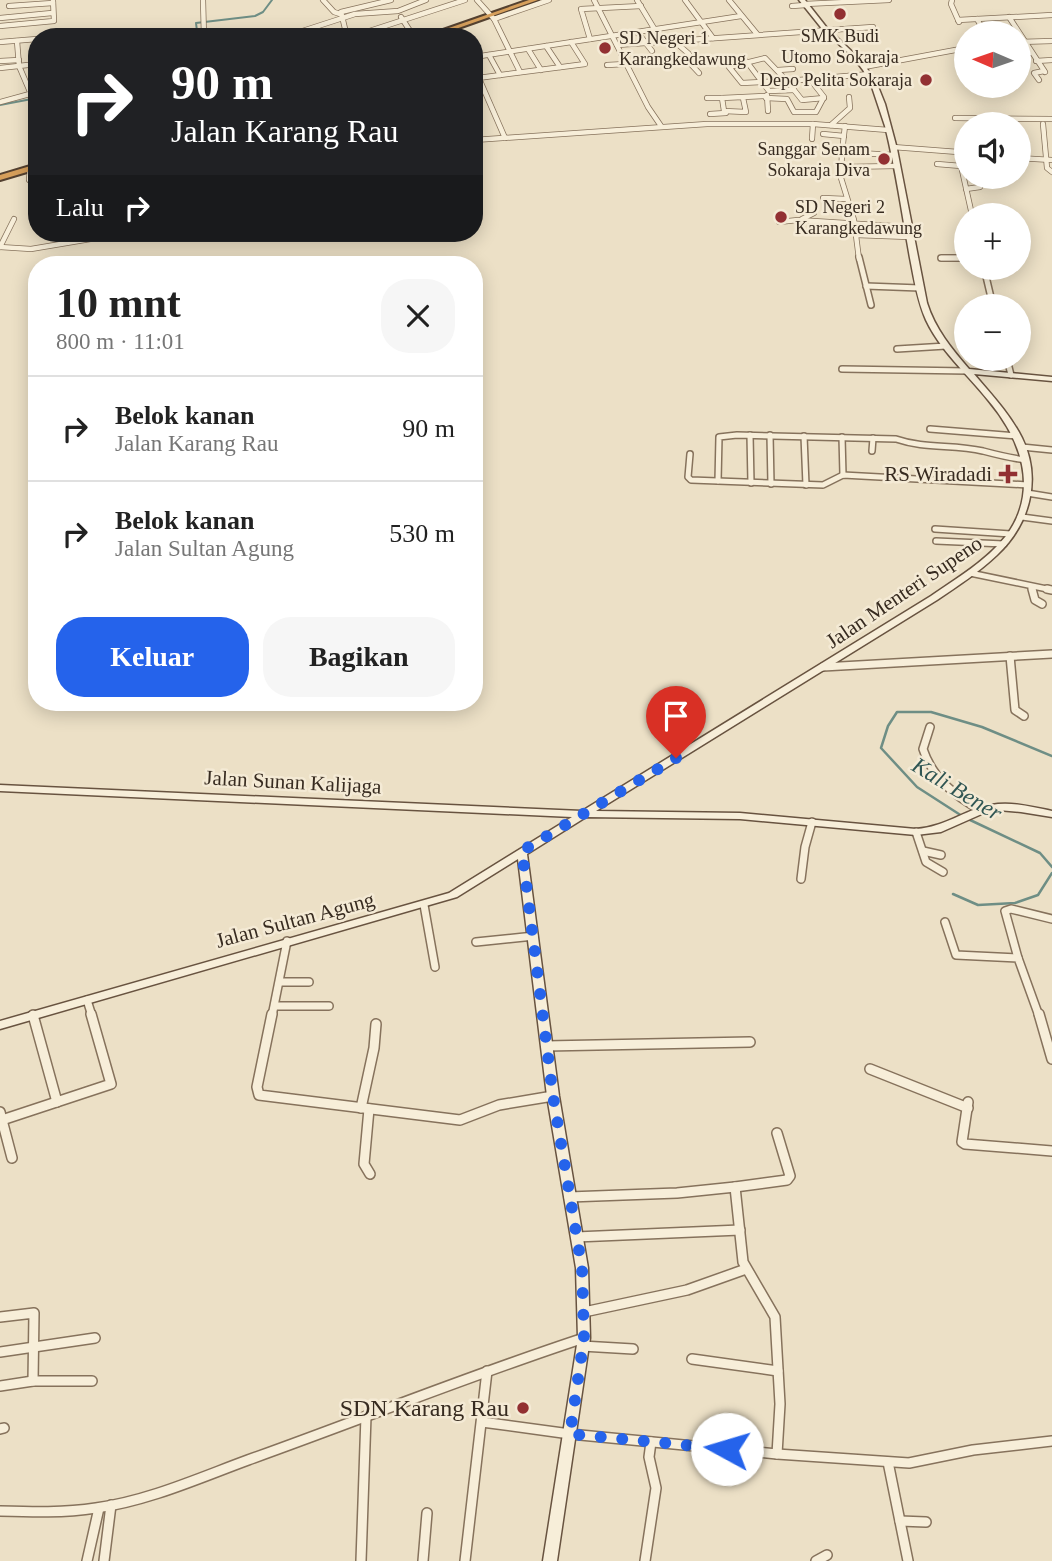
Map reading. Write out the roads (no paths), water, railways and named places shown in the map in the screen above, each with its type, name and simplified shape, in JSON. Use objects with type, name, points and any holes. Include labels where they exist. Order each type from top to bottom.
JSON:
[{"type":"highway","points":[[456,28],[535,0]]},
{"type":"highway","points":[[0,178],[28,169]]},
{"type":"street","points":[[203,0],[204,28]]},
{"type":"street","points":[[323,0],[340,16],[345,28]]},
{"type":"street","points":[[308,28],[391,0]]},
{"type":"street","points":[[340,16],[398,11],[426,0]]},
{"type":"street","points":[[377,28],[465,0]]},
{"type":"street","points":[[477,0],[492,17],[520,72]]},
{"type":"street","points":[[492,17],[549,0]]},
{"type":"street","points":[[594,0],[660,126]]},
{"type":"street","points":[[638,0],[655,30]]},
{"type":"street","points":[[685,0],[713,38]]},
{"type":"street","points":[[729,0],[757,34]]},
{"type":"street","points":[[792,6],[804,3],[889,0]]},
{"type":"street","points":[[952,0],[951,4],[959,22],[1052,15]]},
{"type":"street","points":[[0,26],[54,21],[53,1],[9,6]]},
{"type":"street","name":"Jalan Menteri Supeno","points":[[583,815],[970,573],[1004,544],[1022,517],[1027,489],[1026,460],[1017,436],[1009,422],[946,346],[926,312],[888,130],[867,70],[826,30],[804,3]]},
{"type":"street","points":[[590,39],[580,10],[641,6]]},
{"type":"street","points":[[398,11],[408,28]]},
{"type":"street","points":[[0,18],[52,13]]},
{"type":"street","points":[[483,56],[741,16]]},
{"type":"street","points":[[1009,17],[1011,21]]},
{"type":"street","points":[[617,45],[873,27]]},
{"type":"street","points":[[670,28],[689,54],[685,58],[699,73]]},
{"type":"street","points":[[638,33],[652,51]]},
{"type":"street","points":[[0,42],[28,40]]},
{"type":"street","points":[[18,41],[19,66],[28,81]]},
{"type":"street","points":[[1031,42],[1052,41]]},
{"type":"street","points":[[483,77],[586,66],[571,42]]},
{"type":"street","points":[[546,46],[560,67]]},
{"type":"street","points":[[528,49],[541,70]]},
{"type":"street","points":[[824,98],[803,101],[787,80],[767,58],[729,66],[729,71],[740,82],[762,82],[787,80],[809,78],[867,70],[954,51]]},
{"type":"street","points":[[1031,54],[1045,71],[1034,73],[1039,80]]},
{"type":"street","points":[[489,55],[500,75]]},
{"type":"street","points":[[0,61],[19,60]]},
{"type":"street","points":[[1036,61],[1052,60]]},
{"type":"street","points":[[747,62],[762,82],[767,95],[768,111]]},
{"type":"street","points":[[607,65],[626,64]]},
{"type":"street","points":[[0,68],[28,66]]},
{"type":"street","points":[[778,70],[793,69]]},
{"type":"street","points":[[809,78],[824,98]]},
{"type":"street","points":[[483,89],[505,138]]},
{"type":"street","points":[[707,99],[743,98],[794,90]]},
{"type":"street","points":[[0,102],[28,95]]},
{"type":"street","points":[[767,95],[787,99],[791,110],[797,112],[816,112],[824,98]]},
{"type":"street","points":[[831,125],[850,108],[849,97]]},
{"type":"street","points":[[722,98],[726,112]]},
{"type":"street","points":[[710,114],[746,112],[743,98]]},
{"type":"street","points":[[1031,120],[1052,121]]},
{"type":"street","points":[[1031,124],[1052,121]]},
{"type":"street","points":[[812,139],[813,124]]},
{"type":"street","points":[[483,139],[630,131],[660,126],[813,124],[888,130]]},
{"type":"street","points":[[1043,124],[1049,160],[1047,168],[1052,172]]},
{"type":"street","points":[[845,126],[841,178],[855,225],[861,269],[872,305]]},
{"type":"street","points":[[823,134],[844,136]]},
{"type":"street","points":[[842,152],[954,152]]},
{"type":"street","points":[[1031,156],[1049,160]]},
{"type":"street","points":[[937,164],[954,165]]},
{"type":"street","points":[[843,167],[896,166]]},
{"type":"street","points":[[823,198],[846,198]]},
{"type":"street","points":[[798,220],[814,213],[811,204]]},
{"type":"street","points":[[14,219],[0,247],[31,249],[73,242]]},
{"type":"street","points":[[779,222],[798,220],[908,227]]},
{"type":"street","points":[[856,235],[909,237]]},
{"type":"street","points":[[941,257],[954,258]]},
{"type":"street","points":[[866,286],[920,288]]},
{"type":"street","points":[[897,349],[946,346]]},
{"type":"street","points":[[842,369],[967,372],[1052,379]]},
{"type":"street","points":[[1009,371],[1010,375]]},
{"type":"street","points":[[930,429],[1017,436]]},
{"type":"street","points":[[750,435],[751,483]]},
{"type":"street","points":[[770,435],[771,484]]},
{"type":"street","points":[[718,481],[719,437],[770,435],[873,438],[914,445],[984,450],[998,457],[1026,460]]},
{"type":"street","points":[[804,436],[806,485]]},
{"type":"street","points":[[842,437],[843,475]]},
{"type":"street","points":[[873,438],[873,451]]},
{"type":"street","points":[[905,442],[905,452]]},
{"type":"street","points":[[1022,447],[1052,450]]},
{"type":"street","points":[[690,454],[689,479],[825,485],[843,475],[1027,489],[1052,497]]},
{"type":"street","points":[[1022,517],[1052,521]]},
{"type":"street","points":[[935,529],[1011,534]]},
{"type":"street","points":[[936,541],[1004,544]]},
{"type":"street","points":[[970,573],[1052,590]]},
{"type":"street","points":[[1032,587],[1035,600],[1042,604]]},
{"type":"street","points":[[823,667],[1052,654]]},
{"type":"street","points":[[1010,656],[1015,710],[1024,716]]},
{"type":"street","points":[[930,727],[923,749],[934,775],[951,791],[980,811],[998,807],[1052,814]]},
{"type":"street","name":"Jalan Sunan Kalijaga","points":[[0,788],[583,815],[740,816],[916,832],[940,831],[980,811]]},
{"type":"street","name":"Jalan Sultan Agung","points":[[0,1025],[453,895],[583,815]]},
{"type":"street","points":[[801,879],[805,846],[812,822]]},
{"type":"street","points":[[916,832],[926,862],[943,872]]},
{"type":"street","points":[[923,850],[941,855]]},
{"type":"street","points":[[522,851],[553,1096],[582,1268],[584,1312],[583,1342],[550,1561]]},
{"type":"street","points":[[424,905],[435,967]]},
{"type":"street","points":[[1052,919],[1011,909],[1004,911],[1018,958],[1034,996],[1052,1059]]},
{"type":"street","points":[[945,922],[956,955],[1018,958]]},
{"type":"street","points":[[476,942],[534,936]]},
{"type":"street","points":[[287,941],[257,1087],[259,1095],[460,1120],[499,1105],[553,1096]]},
{"type":"street","points":[[280,982],[309,982]]},
{"type":"street","points":[[12,1158],[1,1116],[57,1102],[111,1084],[87,1000]]},
{"type":"street","points":[[275,1006],[329,1006]]},
{"type":"street","points":[[33,1015],[57,1102]]},
{"type":"street","points":[[370,1174],[363,1164],[365,1109],[376,1024]]},
{"type":"street","points":[[546,1046],[750,1042]]},
{"type":"street","points":[[870,1069],[968,1109],[962,1140],[965,1144],[1052,1151]]},
{"type":"street","points":[[568,1197],[677,1193],[787,1180],[790,1176],[777,1133]]},
{"type":"street","points":[[735,1186],[746,1269],[775,1317],[778,1371],[777,1454]]},
{"type":"street","points":[[575,1237],[740,1230]]},
{"type":"street","points":[[584,1312],[687,1290],[746,1269]]},
{"type":"street","points":[[0,1317],[34,1313],[33,1381]]},
{"type":"street","points":[[0,1352],[95,1338]]},
{"type":"street","points":[[0,1511],[60,1512],[111,1505],[222,1471],[487,1371],[583,1342],[633,1349]]},
{"type":"street","points":[[692,1359],[778,1371]]},
{"type":"street","points":[[466,1561],[487,1371]]},
{"type":"street","points":[[0,1386],[33,1381],[92,1381]]},
{"type":"street","points":[[361,1561],[366,1416]]},
{"type":"street","points":[[482,1422],[651,1442],[909,1463],[973,1450],[1052,1441]]},
{"type":"street","points":[[645,1561],[656,1488],[656,1480],[649,1466],[651,1442]]},
{"type":"street","points":[[888,1462],[908,1561]]},
{"type":"street","points":[[104,1561],[111,1505]]},
{"type":"street","points":[[87,1561],[99,1508]]},
{"type":"street","points":[[423,1561],[428,1513]]},
{"type":"street","points":[[900,1521],[926,1522]]},
{"type":"street","points":[[816,1561],[827,1555]]},
{"type":"waterway","points":[[197,28],[196,23],[255,16],[263,12],[272,0]]},
{"type":"waterway","points":[[0,105],[28,100]]},
{"type":"waterway","name":"Kali Bener","points":[[962,816],[917,787],[881,748],[888,726],[897,712],[931,712],[982,727],[1052,756]]},
{"type":"waterway","name":"Kali Bener","points":[[968,819],[1040,853],[1052,867]]},
{"type":"waterway","name":"Kali Bener","points":[[953,894],[978,905],[1015,903],[1038,895],[1052,873]]},
{"type":"place","name":"SMK Budi Utomo Sokaraja","points":[[840,14]]},
{"type":"place","name":"SD Negeri 1 Karangkedawung","points":[[605,48]]},
{"type":"place","name":"Depo Pelita Sokaraja","points":[[926,80]]},
{"type":"place","name":"Sanggar Senam Sokaraja Diva","points":[[884,159]]},
{"type":"place","name":"SD Negeri 2 Karangkedawung","points":[[781,217]]},
{"type":"place","name":"RS Wiradadi","points":[[1008,474]]},
{"type":"place","name":"SDN Karang Rau","points":[[523,1408]]}]
